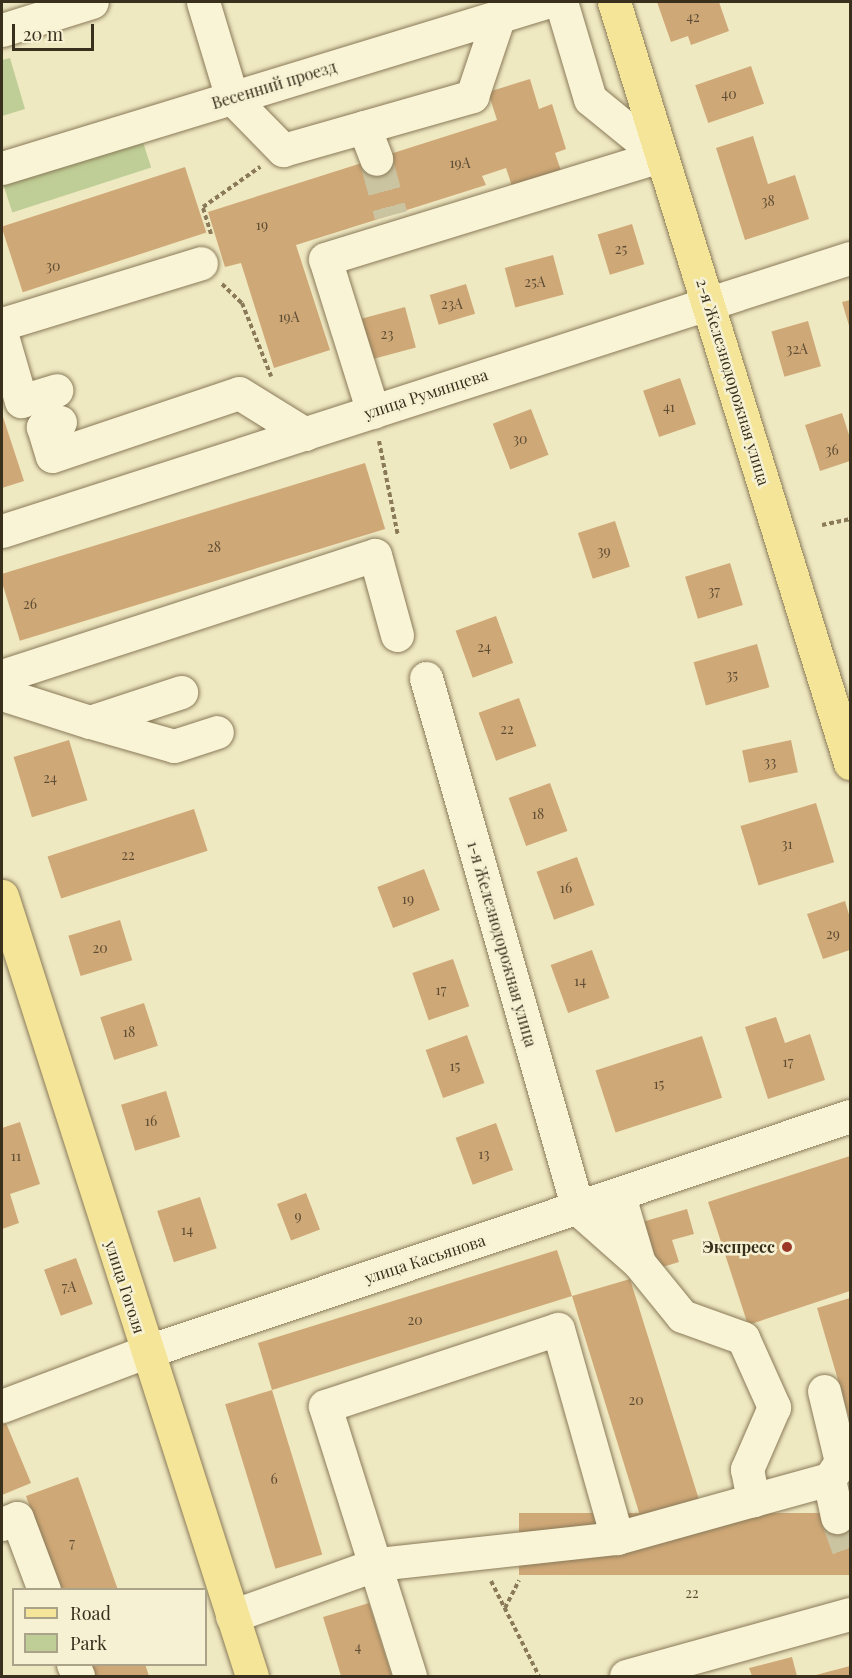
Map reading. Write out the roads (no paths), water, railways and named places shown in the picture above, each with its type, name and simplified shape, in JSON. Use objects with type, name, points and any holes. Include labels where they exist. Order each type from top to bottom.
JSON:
[{"type":"main road","name":"2-я Железнодорожная улица","points":[[614,2],[850,763]]},
{"type":"main road","name":"улица Гоголя","points":[[2,896],[145,1352],[252,1677]]},
{"type":"street","points":[[2,30],[92,2]]},
{"type":"street","points":[[203,2],[232,98],[283,150],[472,96],[499,16]]},
{"type":"street","name":"Весенний проезд","points":[[2,168],[546,2]]},
{"type":"street","points":[[561,2],[590,99],[660,156]]},
{"type":"street","points":[[364,127],[376,159]]},
{"type":"street","points":[[373,412],[325,259],[394,225],[660,156]]},
{"type":"street","name":"улица Румянцева","points":[[2,531],[708,301],[850,258]]},
{"type":"street","points":[[2,324],[201,263]]},
{"type":"street","points":[[2,336],[21,401],[58,406],[43,427],[52,456],[239,393],[305,434]]},
{"type":"street","points":[[2,676],[375,555],[397,635]]},
{"type":"street","name":"1-я Железнодорожная улица","points":[[426,678],[578,1209]]},
{"type":"street","points":[[90,722],[181,692]]},
{"type":"street","points":[[2,694],[174,746],[221,744]]},
{"type":"street","name":"улица Касьянова","points":[[2,1406],[145,1352],[619,1196],[850,1116]]},
{"type":"street","points":[[619,1196],[639,1263]]},
{"type":"street","points":[[578,1209],[639,1263],[682,1316],[743,1338],[774,1407],[747,1469],[753,1500]]},
{"type":"street","points":[[410,1677],[377,1564],[325,1406],[558,1329],[617,1538]]},
{"type":"street","points":[[232,1616],[377,1564],[617,1538],[829,1479],[841,1462],[824,1391]]},
{"type":"street","points":[[829,1479],[837,1517]]},
{"type":"street","points":[[2,1524],[17,1518],[43,1588]]},
{"type":"street","points":[[626,1677],[850,1614]]},
{"type":"tunnel","points":[[376,159],[391,215]]},
{"type":"tunnel","points":[[837,1517],[850,1553]]},
{"type":"place","name":"Экспресс","points":[[787,1247]]}]
